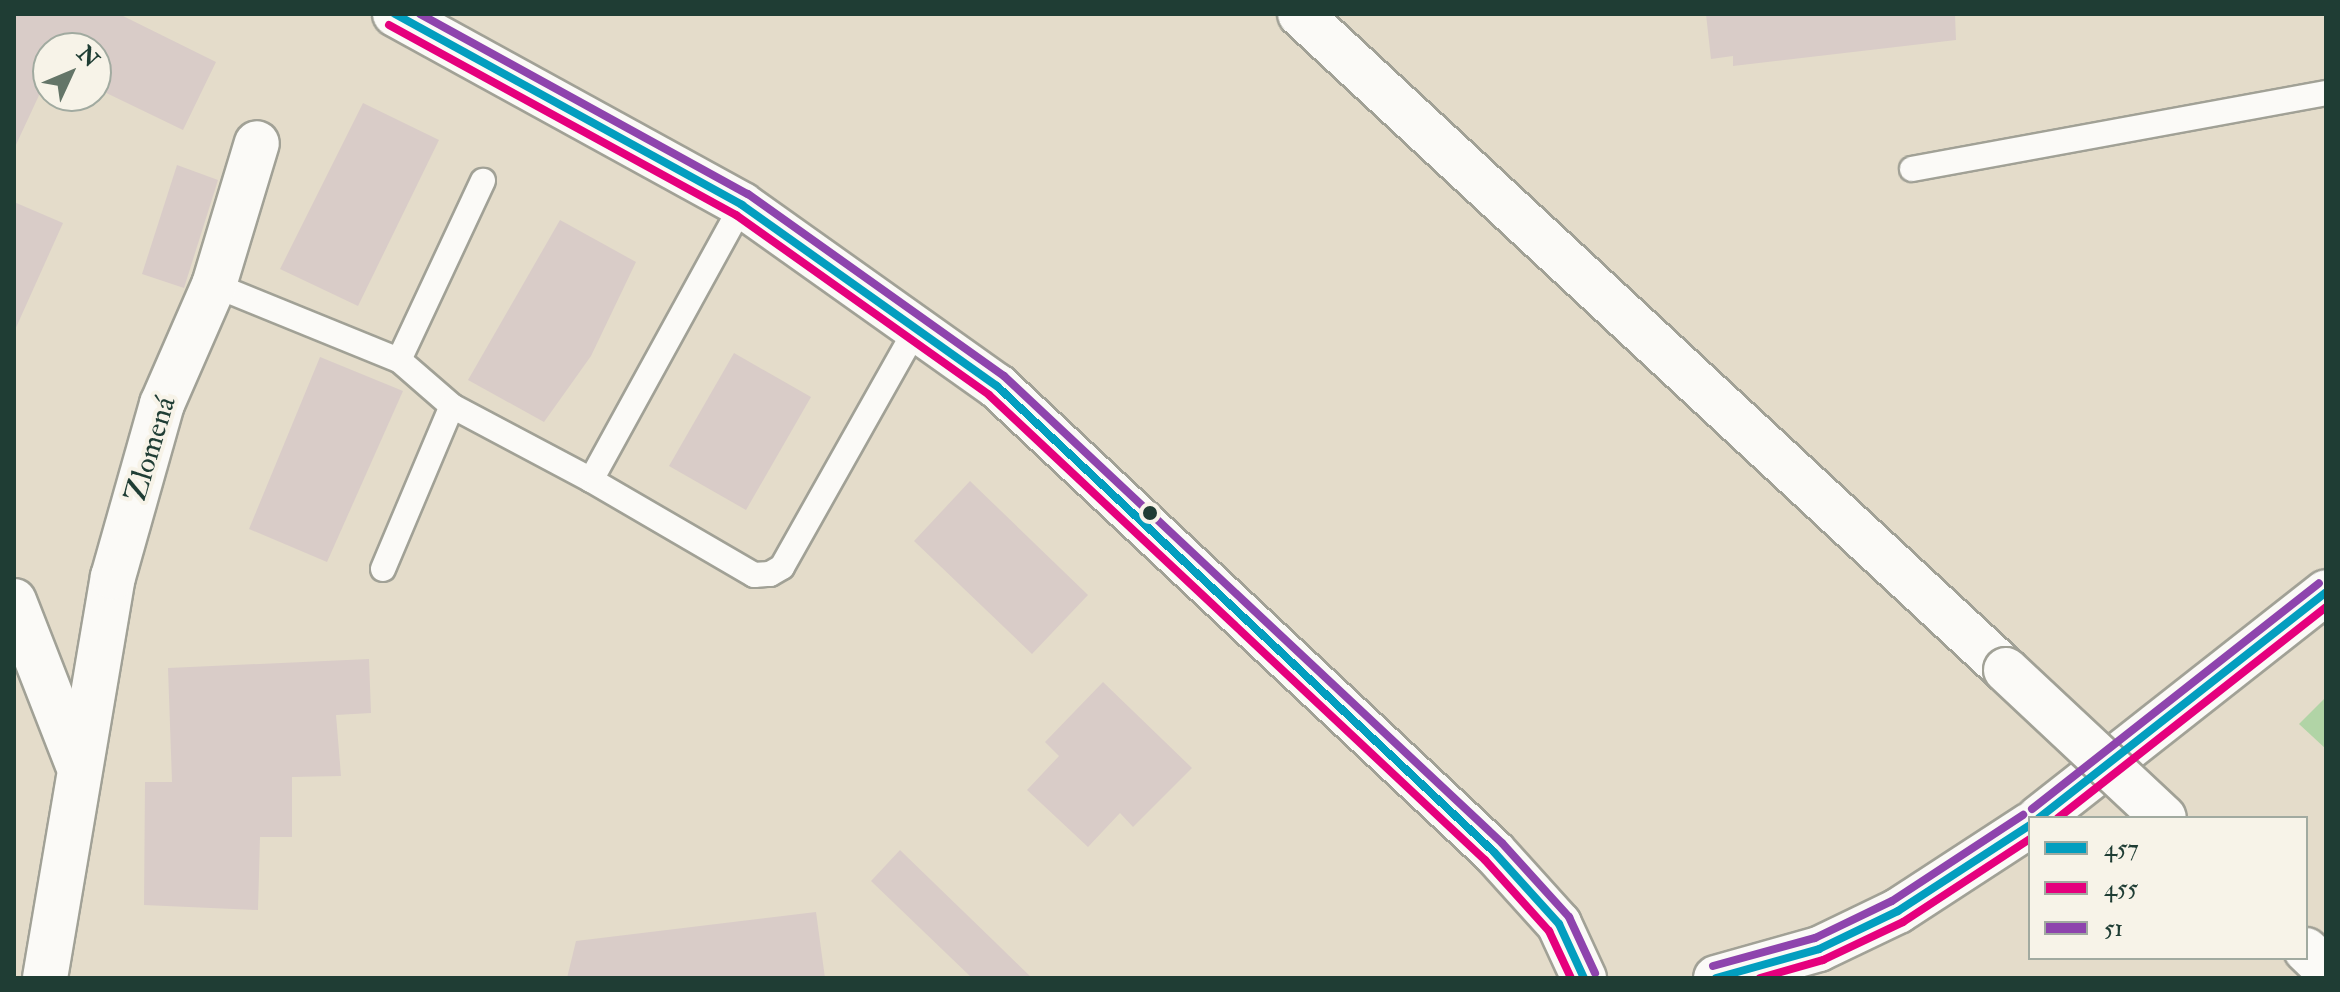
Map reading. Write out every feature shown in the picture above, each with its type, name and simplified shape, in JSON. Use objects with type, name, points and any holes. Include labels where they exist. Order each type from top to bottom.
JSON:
[{"type":"street","points":[[395,14],[742,205],[919,324],[1076,455],[1494,852],[1559,924],[1584,978]]},
{"type":"street","points":[[1300,14],[2162,816]]},
{"type":"street","name":"Zlomená","points":[[45,978],[78,765],[117,562],[162,404],[214,285],[257,143]]},
{"type":"street","points":[[2042,816],[2326,592]]},
{"type":"street","points":[[14,601],[78,765]]},
{"type":"street","points":[[1716,978],[1819,949],[1898,911],[2028,826]]},
{"type":"street","points":[[2308,952],[2326,969]]},
{"type":"lane","points":[[1912,169],[2326,93]]},
{"type":"lane","points":[[399,360],[483,181]]},
{"type":"lane","points":[[591,480],[742,205]]},
{"type":"lane","points":[[214,285],[399,360],[452,406],[591,480],[754,575],[770,574],[782,567],[919,324]]},
{"type":"lane","points":[[383,569],[452,406]]},
{"type":"green space","points":[[2326,697],[2326,749],[2299,724]]},
{"type":"building","points":[[14,14],[119,14],[216,62],[183,130],[112,96],[112,32],[32,32],[32,110],[14,149]]},
{"type":"building","points":[[1706,14],[1955,14],[1956,40],[1733,66],[1733,56],[1711,59]]},
{"type":"building","points":[[363,103],[439,140],[358,306],[280,269]]},
{"type":"building","points":[[177,165],[218,180],[184,288],[142,274]]},
{"type":"building","points":[[14,202],[63,223],[14,332]]},
{"type":"building","points":[[560,220],[636,262],[591,356],[544,422],[468,380]]},
{"type":"building","points":[[734,353],[811,397],[746,510],[669,466]]},
{"type":"building","points":[[320,357],[403,391],[327,562],[249,529]]},
{"type":"building","points":[[970,481],[1088,595],[1032,654],[914,541]]},
{"type":"building","points":[[369,659],[371,713],[336,715],[341,776],[292,777],[292,837],[260,837],[258,910],[144,905],[145,782],[172,782],[168,668]]},
{"type":"building","points":[[1103,682],[1192,768],[1133,827],[1120,813],[1088,847],[1027,790],[1059,756],[1045,742]]},
{"type":"building","points":[[900,850],[1032,978],[972,978],[871,881]]},
{"type":"building","points":[[816,912],[825,978],[567,978],[576,941]]},
{"type":"transit line","name":"457","points":[[395,14],[742,205],[997,386],[1494,852],[1559,924],[1584,978]]},
{"type":"transit line","name":"51","points":[[420,14],[748,194],[1004,376],[1502,843],[1569,917],[1595,973]]},
{"type":"transit line","name":"455","points":[[389,25],[736,215],[989,395],[1485,860],[1549,931],[1571,978]]},
{"type":"transit line","name":"51","points":[[2032,809],[2319,583]]},
{"type":"transit line","name":"457","points":[[2042,816],[2326,592]]},
{"type":"transit line","name":"455","points":[[2061,816],[2326,607]]},
{"type":"transit line","name":"51","points":[[1713,966],[1815,938],[1892,901],[2023,815]]},
{"type":"transit line","name":"457","points":[[1716,978],[1819,949],[1898,911],[2028,826]]},
{"type":"transit line","name":"455","points":[[1760,978],[1823,960],[1903,922],[2028,840]]}]
